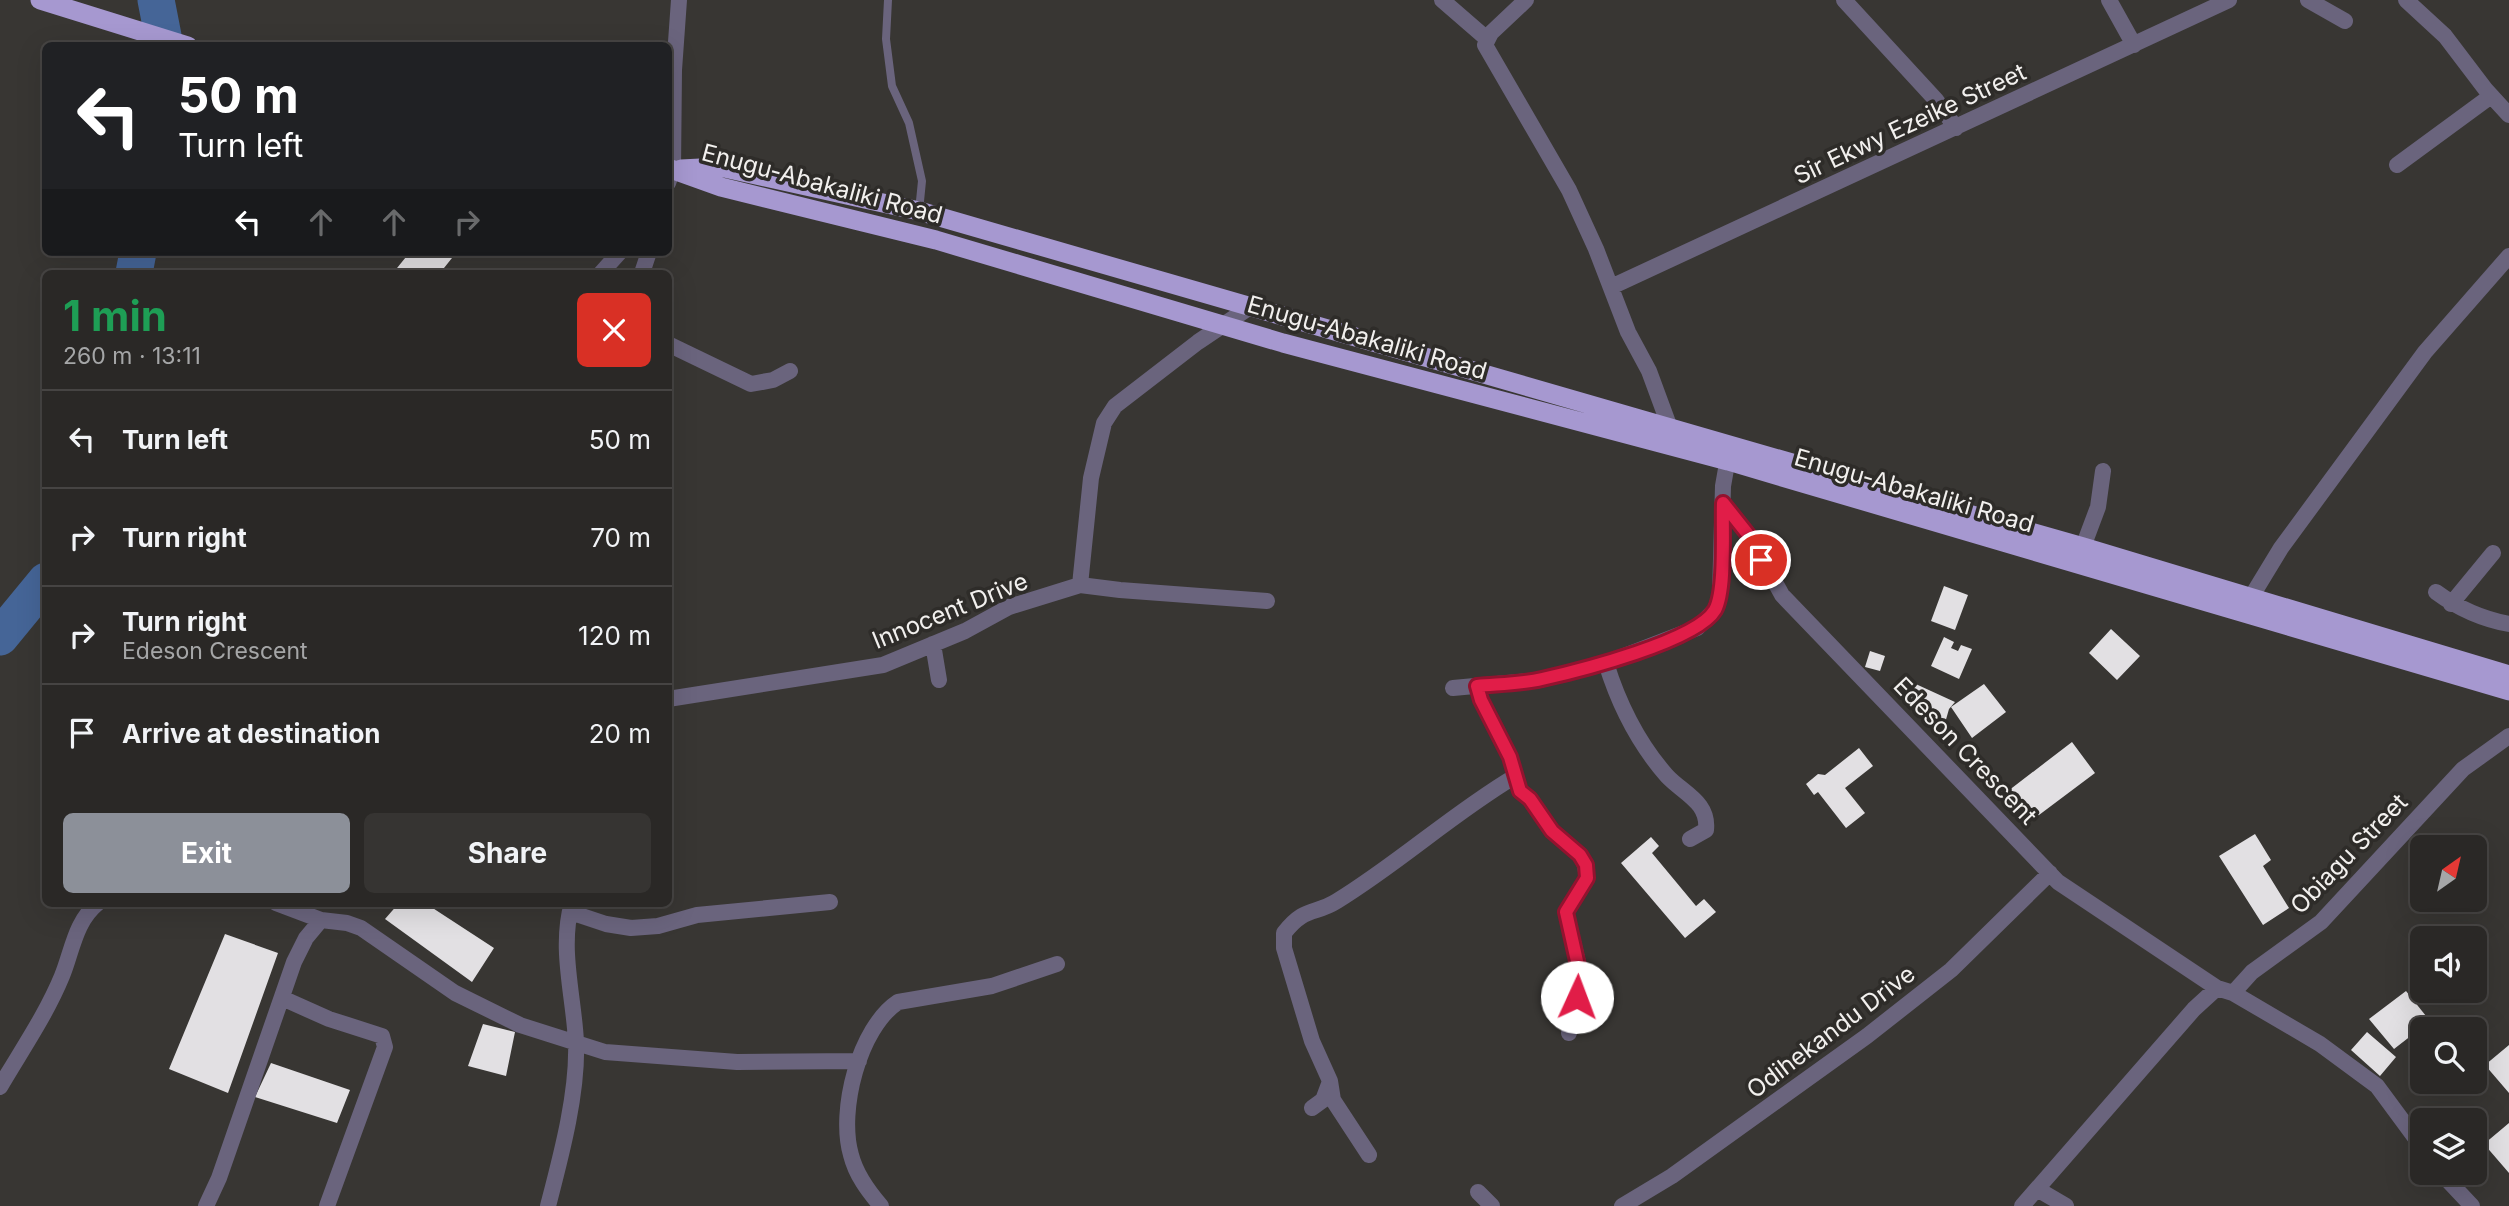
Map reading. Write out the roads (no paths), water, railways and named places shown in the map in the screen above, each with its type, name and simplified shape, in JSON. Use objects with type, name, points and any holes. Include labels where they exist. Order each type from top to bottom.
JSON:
[{"type":"highway","points":[[40,0],[175,42]]},
{"type":"highway","name":"Enugu-Abakaliki Road","points":[[672,173],[720,167],[919,211],[1670,428],[1729,454],[2509,691]]},
{"type":"highway","name":"Enugu-Abakaliki Road","points":[[672,174],[936,240],[1283,343],[1729,454],[2082,547],[2509,675]]},
{"type":"street","points":[[672,122],[679,0]]},
{"type":"street","points":[[1442,0],[1487,39]]},
{"type":"street","points":[[1526,0],[1487,39],[1485,45],[1569,190],[1628,332],[1649,371],[1670,428]]},
{"type":"street","points":[[1844,0],[1936,100],[1956,128]]},
{"type":"street","points":[[2109,0],[2134,45]]},
{"type":"street","name":"Sir Ekwy Ezeike Street","points":[[1611,288],[2229,0]]},
{"type":"street","points":[[2308,0],[2346,21]]},
{"type":"street","points":[[2406,0],[2445,36],[2509,115]]},
{"type":"street","points":[[2398,164],[2491,96]]},
{"type":"street","points":[[604,270],[616,256]]},
{"type":"street","points":[[2250,599],[2289,538],[2425,352],[2509,256]]},
{"type":"street","points":[[1250,307],[1198,342],[1115,406],[1104,423],[1091,478],[1080,585],[1267,601]]},
{"type":"street","points":[[672,346],[751,384],[773,380],[790,371]]},
{"type":"street","points":[[1453,688],[1540,680],[1606,663],[1698,628],[1715,610],[1720,595],[1723,503],[1729,454]]},
{"type":"street","points":[[2082,547],[2098,507],[2103,471]]},
{"type":"street","name":"Edeson Crescent","points":[[1723,503],[1750,537],[1782,595],[2058,882],[2217,988]]},
{"type":"street","points":[[2451,604],[2493,553]]},
{"type":"street","name":"Innocent Drive","points":[[672,698],[883,665],[1009,607],[1080,585]]},
{"type":"street","points":[[2436,592],[2451,604],[2484,619],[2509,624]]},
{"type":"street","points":[[933,644],[939,680]]},
{"type":"street","points":[[1606,663],[1633,730],[1667,776],[1702,806],[1707,818],[1706,830],[1690,839]]},
{"type":"street","points":[[1477,686],[1481,700],[1510,757],[1520,791],[1530,799],[1552,831],[1580,855],[1587,872],[1587,878],[1566,912],[1581,979],[1569,1033]]},
{"type":"street","name":"Obiagu Street","points":[[2233,993],[2252,972],[2321,922],[2463,769],[2509,736]]},
{"type":"street","points":[[1369,1155],[1333,1100],[1330,1081],[1312,1041],[1284,948],[1284,933],[1303,913],[1334,903],[1427,839],[1465,808],[1514,777]]},
{"type":"street","name":"Odihekandu Drive","points":[[1622,1206],[1672,1176],[1867,1036],[1951,970],[2050,873]]},
{"type":"street","points":[[548,1206],[565,1138],[576,1044],[568,967],[571,907],[606,924],[631,928],[658,926],[696,915],[830,902]]},
{"type":"street","points":[[0,1087],[62,976],[74,940],[86,916],[94,907]]},
{"type":"street","points":[[287,907],[321,920],[362,928],[455,993],[520,1025],[576,1044],[632,1055],[737,1062],[859,1061]]},
{"type":"street","points":[[206,1206],[219,1178],[294,962],[306,938],[321,920]]},
{"type":"street","points":[[881,1206],[864,1186],[851,1157],[848,1140],[849,1103],[859,1061],[867,1040],[886,1010],[898,1002],[992,986],[1058,964]]},
{"type":"street","points":[[2022,1206],[2127,1084],[2217,988],[2233,993],[2320,1044],[2377,1086],[2410,1131]]},
{"type":"street","points":[[282,998],[329,1019],[382,1036],[385,1047],[327,1206]]},
{"type":"street","points":[[1312,1108],[1323,1100],[1330,1081]]},
{"type":"street","points":[[2452,1185],[2472,1206]]},
{"type":"street","points":[[2038,1189],[2066,1206]]},
{"type":"street","points":[[1478,1192],[1492,1206]]},
{"type":"lane","points":[[888,0],[886,39],[890,75],[892,86],[909,123],[922,181],[919,211]]},
{"type":"waterway","points":[[156,0],[164,42]]},
{"type":"waterway","points":[[135,270],[137,256]]},
{"type":"waterway","points":[[0,637],[42,586]]}]
